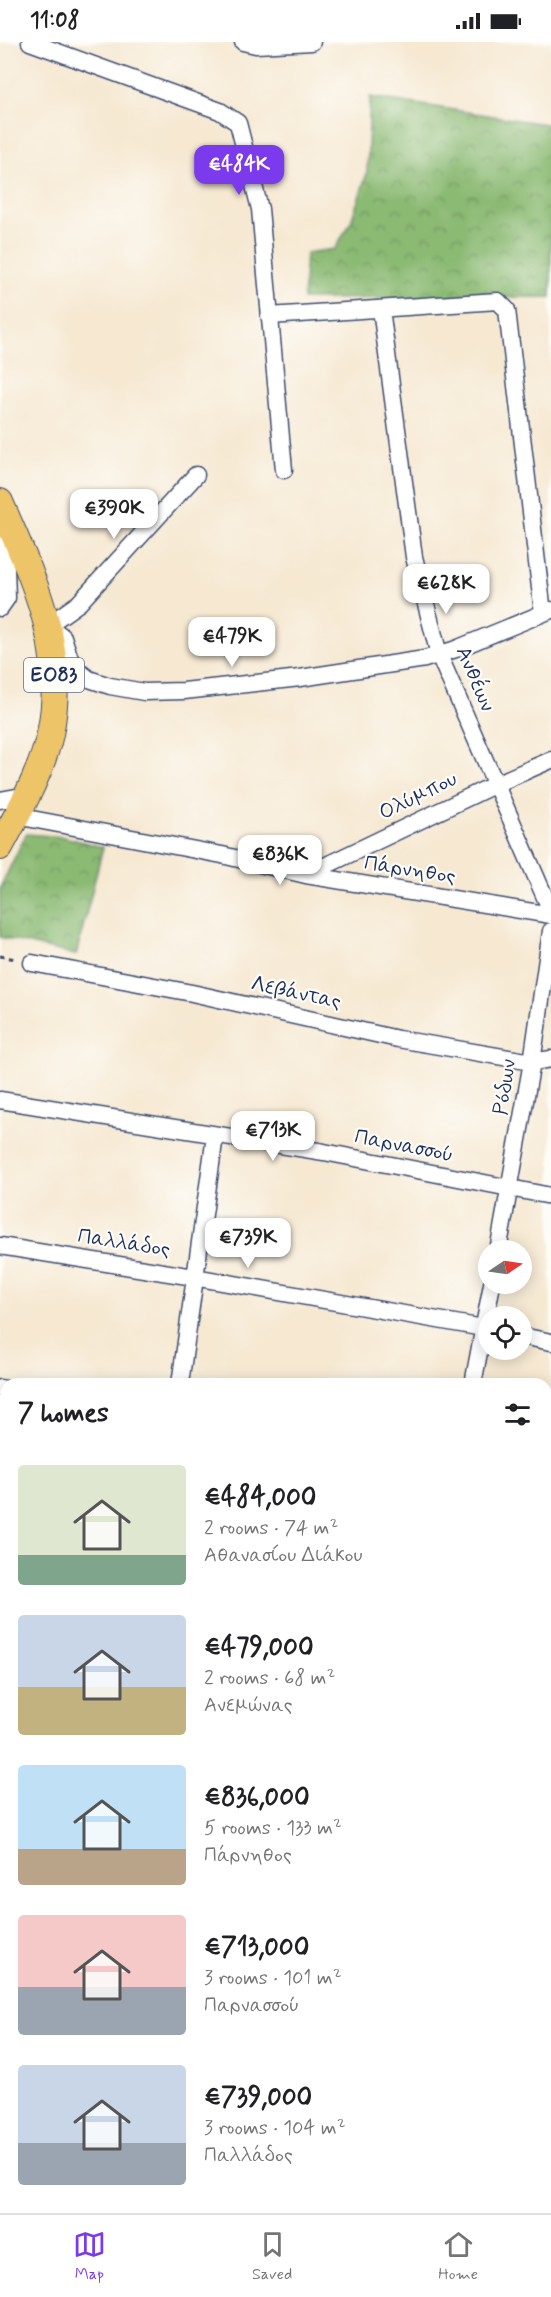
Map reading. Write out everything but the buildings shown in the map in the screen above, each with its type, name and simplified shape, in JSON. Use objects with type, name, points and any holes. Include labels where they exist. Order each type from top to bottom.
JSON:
[{"type":"main road","name":"ΕΟ83","points":[[0,502],[39,595],[48,625],[53,664],[54,702],[49,735],[14,804],[0,847]]},
{"type":"street","points":[[30,42],[220,111],[238,123],[260,209],[268,316],[284,470]]},
{"type":"street","points":[[243,42],[256,45],[312,42]]},
{"type":"street","points":[[196,475],[80,603],[48,625],[61,634],[72,663],[84,676],[110,686],[144,692],[184,691],[300,678],[403,663],[439,655],[547,612],[507,310],[498,301],[268,316]]},
{"type":"street","name":"Ανθέων","points":[[381,309],[414,557],[439,655],[551,911]]},
{"type":"street","points":[[0,608],[7,598],[5,539],[13,533]]},
{"type":"street","name":"Ολύμπου","points":[[306,875],[551,760]]},
{"type":"street","name":"Πάρνηθος","points":[[14,804],[306,875],[551,915]]},
{"type":"street","name":"Ρόδων","points":[[500,1240],[532,1062],[551,931]]},
{"type":"street","name":"Λεβάντας","points":[[32,963],[182,991],[398,1039],[532,1062],[551,1059]]},
{"type":"street","name":"Παρνασσού","points":[[0,1100],[324,1152],[510,1190],[551,1196]]},
{"type":"street","points":[[181,1378],[215,1136]]},
{"type":"street","name":"Παλλάδος","points":[[0,1246],[194,1277],[478,1328]]},
{"type":"street","points":[[532,1338],[551,1342]]},
{"type":"street","points":[[474,1378],[479,1360]]},
{"type":"green space","points":[[370,97],[551,125],[551,297],[303,299],[306,253],[335,249],[351,222],[367,173]]},
{"type":"green space","points":[[26,834],[64,837],[103,847],[76,955],[0,937],[0,888]]}]
